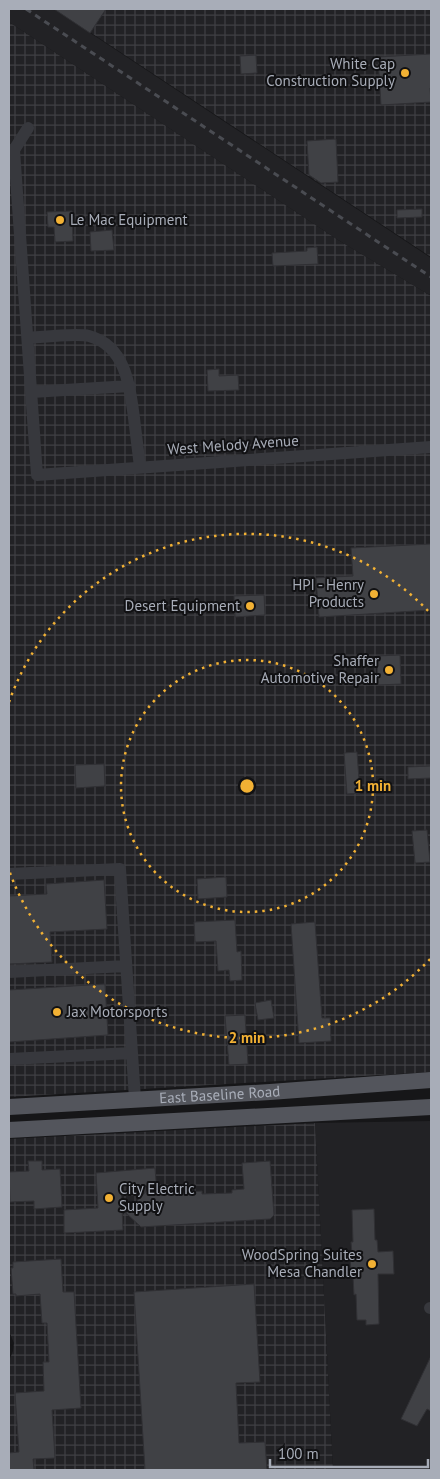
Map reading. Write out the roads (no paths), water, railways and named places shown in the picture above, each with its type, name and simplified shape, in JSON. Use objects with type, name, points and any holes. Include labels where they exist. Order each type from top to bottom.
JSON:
[{"type":"main road","name":"East Baseline Road","points":[[9,1107],[270,1092],[431,1080]]},
{"type":"main road","points":[[270,1092],[271,1115]]},
{"type":"main road","name":"East Baseline Road","points":[[9,1130],[431,1107]]},
{"type":"street","points":[[28,128],[14,150],[32,392],[130,386]]},
{"type":"street","points":[[28,338],[87,336],[103,341],[114,352],[130,386],[140,468]]},
{"type":"street","name":"West Melody Avenue","points":[[32,392],[37,475],[431,447]]},
{"type":"street","points":[[9,874],[120,869],[135,1099]]},
{"type":"street","points":[[9,972],[126,966]]},
{"type":"street","points":[[9,1059],[132,1053]]},
{"type":"railway","points":[[26,9],[431,277]]},
{"type":"place","name":"White Cap Construction Supply","points":[[405,73]]},
{"type":"place","name":"Le Mac Equipment","points":[[60,220]]},
{"type":"place","name":"HPI - Henry Products","points":[[374,594]]},
{"type":"place","name":"Desert Equipment","points":[[250,606]]},
{"type":"place","name":"Shaffer Automotive Repair","points":[[389,670]]},
{"type":"place","name":"Jax Motorsports","points":[[57,1012]]},
{"type":"place","name":"City Electric Supply","points":[[109,1198]]},
{"type":"place","name":"WoodSpring Suites Mesa Chandler","points":[[372,1264]]}]
